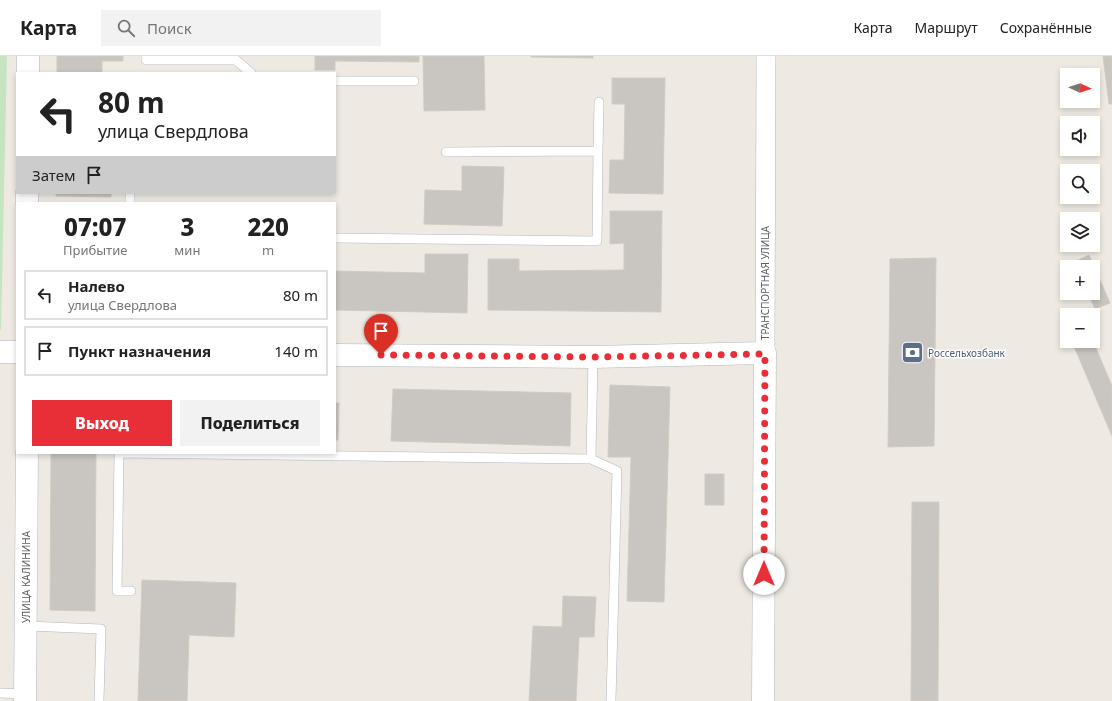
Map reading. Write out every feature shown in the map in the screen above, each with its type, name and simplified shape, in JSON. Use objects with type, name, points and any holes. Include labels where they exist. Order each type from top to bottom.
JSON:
[{"type":"street","points":[[28,56],[28,72]]},
{"type":"street","name":"ТРАНСПОРТНАЯ УЛИЦА","points":[[762,701],[766,56]]},
{"type":"street","points":[[0,352],[16,352]]},
{"type":"street","points":[[336,355],[593,357],[765,354]]},
{"type":"street","name":"УЛИЦА КАЛИНИНА","points":[[25,697],[27,454]]},
{"type":"lane","points":[[146,56],[146,60],[236,60],[250,72]]},
{"type":"lane","points":[[336,81],[414,81]]},
{"type":"lane","points":[[336,238],[598,241],[599,102]]},
{"type":"lane","points":[[446,152],[598,151]]},
{"type":"lane","points":[[591,459],[593,357]]},
{"type":"lane","points":[[119,454],[117,591],[131,591]]},
{"type":"lane","points":[[210,454],[591,459],[617,471],[612,701]]},
{"type":"lane","points":[[26,626],[101,629],[99,701]]},
{"type":"lane","points":[[0,693],[25,697]]},
{"type":"green space","points":[[0,56],[7,56],[1,330],[0,330]]},
{"type":"building","points":[[57,56],[123,56],[123,61],[102,61],[102,72],[57,72]]},
{"type":"building","points":[[315,56],[419,56],[419,62],[335,61],[335,70],[315,70]]},
{"type":"building","points":[[423,56],[484,56],[485,110],[424,111]]},
{"type":"building","points":[[593,56],[593,58],[531,57]]},
{"type":"building","points":[[1103,56],[1112,56],[1112,104],[1109,104]]},
{"type":"building","points":[[612,78],[665,78],[663,194],[609,193],[610,160],[624,160],[625,104],[612,104]]},
{"type":"building","points":[[462,166],[504,167],[502,226],[424,224],[425,190],[462,191]]},
{"type":"building","points":[[56,194],[111,194],[111,197],[56,196]]},
{"type":"building","points":[[610,211],[662,211],[661,312],[488,310],[488,259],[519,259],[519,271],[624,270],[624,243],[610,244]]},
{"type":"building","points":[[425,254],[468,254],[467,313],[336,310],[336,271],[425,273]]},
{"type":"building","points":[[1089,255],[1091,260],[1078,260]]},
{"type":"building","name":"Россельхозбанк","points":[[936,258],[934,446],[888,447],[890,259]]},
{"type":"building","points":[[1100,280],[1110,303],[1095,308],[1091,300],[1100,300]]},
{"type":"building","points":[[1075,348],[1096,348],[1112,386],[1112,436]]},
{"type":"building","points":[[610,385],[670,387],[664,602],[627,601],[631,457],[608,457]]},
{"type":"building","points":[[393,389],[571,393],[570,446],[391,441]]},
{"type":"building","points":[[336,403],[339,403],[338,440],[336,440]]},
{"type":"building","points":[[51,454],[96,454],[95,611],[50,610]]},
{"type":"building","points":[[705,474],[724,474],[724,505],[705,505]]},
{"type":"building","points":[[912,502],[939,502],[938,701],[911,701]]},
{"type":"building","points":[[142,580],[236,583],[234,637],[189,635],[187,701],[138,701]]},
{"type":"building","points":[[563,596],[596,597],[594,637],[579,637],[576,701],[529,701],[533,626],[562,627]]},
{"type":"place","name":"Россельхозбанк","points":[[912,353]]},
{"type":"route","points":[[381,355],[593,357],[765,354],[764,574]]}]
